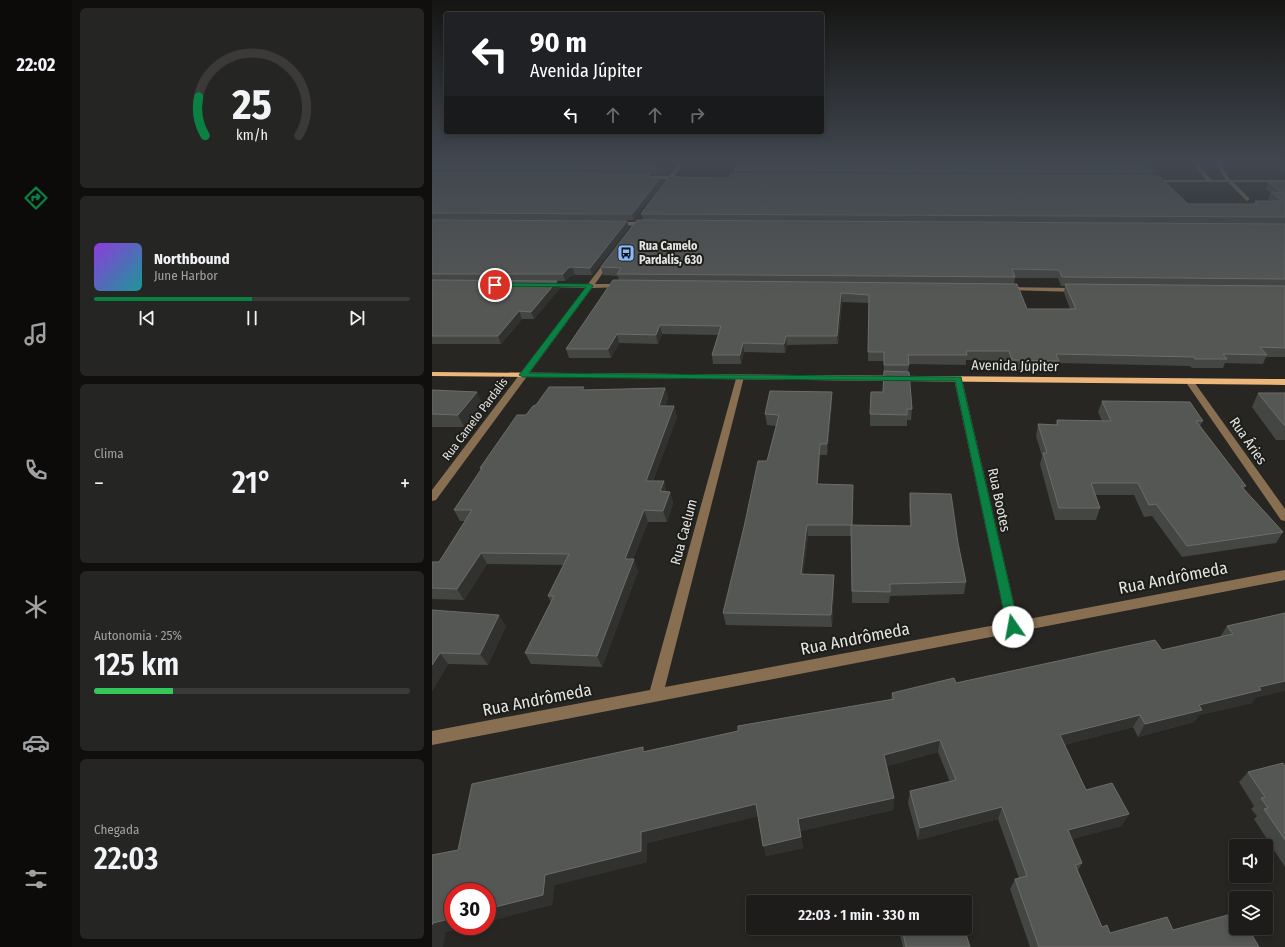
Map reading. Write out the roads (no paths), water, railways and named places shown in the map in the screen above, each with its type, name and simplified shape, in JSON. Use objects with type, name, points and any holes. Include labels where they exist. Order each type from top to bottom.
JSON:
[{"type":"main road","name":"Avenida Júpiter","points":[[432,374],[1285,382]]},
{"type":"street","points":[[632,230],[640,218]]},
{"type":"street","points":[[605,224],[652,224]]},
{"type":"street","name":"Rua Camelo Pardalis","points":[[432,497],[613,255]]},
{"type":"street","points":[[535,285],[630,286]]},
{"type":"street","points":[[998,289],[1085,290]]},
{"type":"street","name":"Rua Caelum","points":[[656,696],[740,377]]},
{"type":"street","name":"Rua Bootes","points":[[958,379],[1013,627]]},
{"type":"street","name":"Rua Áries","points":[[1189,381],[1285,517]]},
{"type":"street","name":"Rua Andrômeda","points":[[432,738],[1285,575]]},
{"type":"place","name":"Rua Camelo Pardalis, 630","points":[[626,253]]}]
